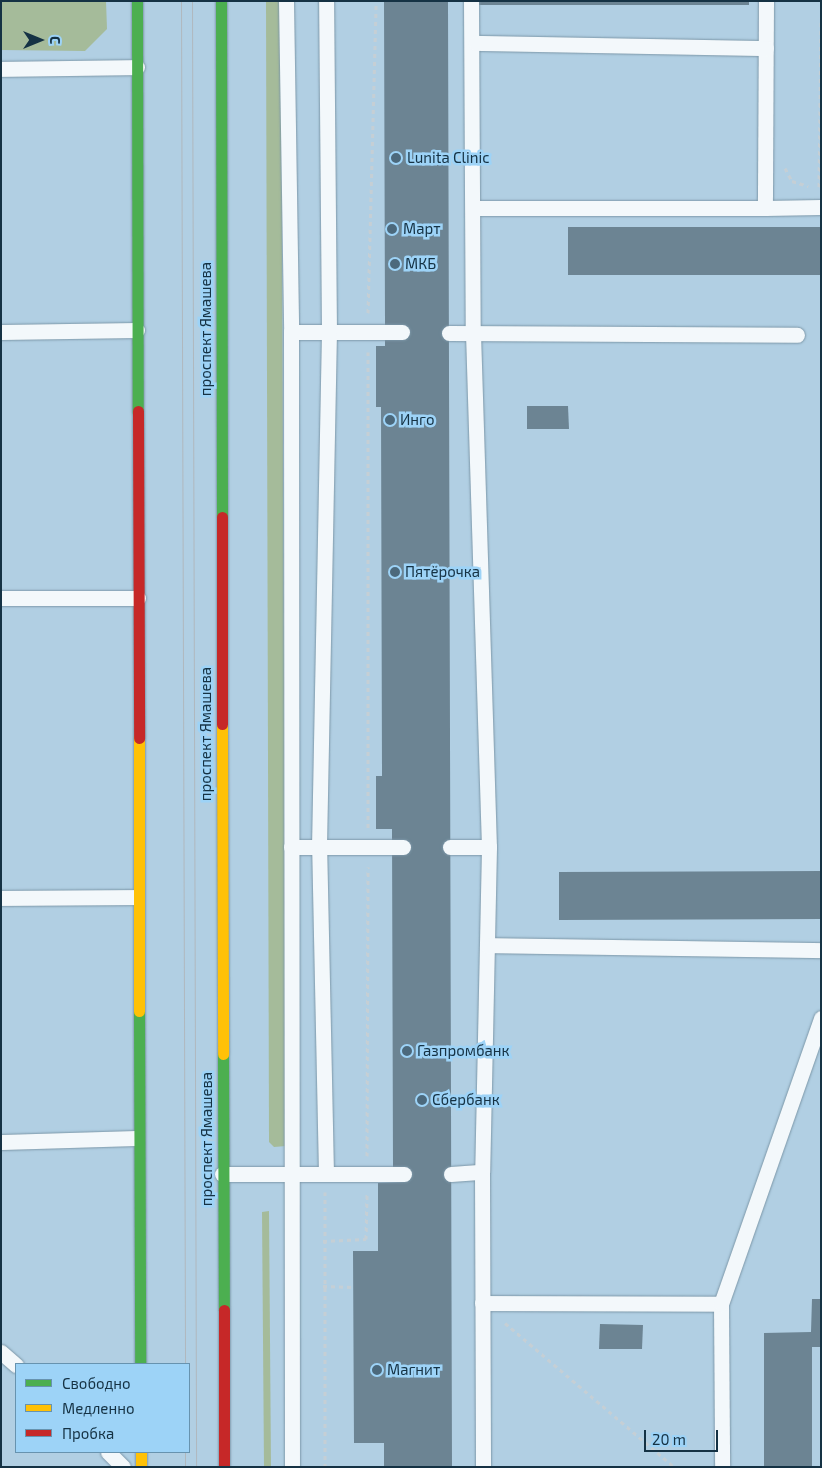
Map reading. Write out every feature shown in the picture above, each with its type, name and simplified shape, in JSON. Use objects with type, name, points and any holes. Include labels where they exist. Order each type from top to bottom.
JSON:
[{"type":"main road","points":[[137,1],[137,897],[140,1363]]},
{"type":"main road","name":"проспект Ямашева","points":[[221,1],[224,1467]]},
{"type":"main road","points":[[141,1453],[141,1467]]},
{"type":"lane","points":[[286,1],[291,332],[292,1466]]},
{"type":"lane","points":[[326,1],[329,333],[320,847],[326,1174]]},
{"type":"lane","points":[[472,1],[475,208],[474,333],[489,848],[482,1172],[483,1467]]},
{"type":"lane","points":[[765,208],[766,1]]},
{"type":"lane","points":[[476,43],[766,48]]},
{"type":"lane","points":[[1,69],[137,67]]},
{"type":"lane","points":[[475,208],[821,207]]},
{"type":"lane","points":[[1,332],[137,330]]},
{"type":"lane","points":[[291,332],[402,332]]},
{"type":"lane","points":[[449,333],[797,335]]},
{"type":"lane","points":[[1,598],[138,598]]},
{"type":"lane","points":[[291,847],[403,847]]},
{"type":"lane","points":[[450,847],[489,848]]},
{"type":"lane","points":[[1,898],[137,897]]},
{"type":"lane","points":[[487,945],[821,950]]},
{"type":"lane","points":[[722,1467],[721,1304],[821,1018]]},
{"type":"lane","points":[[1,1142],[138,1138]]},
{"type":"lane","points":[[451,1174],[482,1172]]},
{"type":"lane","points":[[222,1174],[404,1174]]},
{"type":"lane","points":[[482,1304],[721,1304]]},
{"type":"lane","points":[[1,1352],[15,1364]]},
{"type":"lane","points":[[109,1453],[123,1467]]},
{"type":"path","points":[[323,1241],[366,1240],[368,332],[376,1]]},
{"type":"path","points":[[819,187],[821,18]]},
{"type":"path","points":[[325,1467],[323,1241],[326,1174]]},
{"type":"path","points":[[323,1286],[353,1287]]},
{"type":"path","points":[[482,1304],[674,1467]]},
{"type":"green space","points":[[1,1],[106,1],[107,29],[85,51],[1,50]]},
{"type":"green space","points":[[266,1],[281,1],[286,1146],[274,1147],[269,1142]]},
{"type":"green space","points":[[269,1211],[271,1467],[264,1467],[262,1212]]},
{"type":"building","points":[[384,1],[448,1],[452,1467],[384,1467],[384,1443],[354,1443],[353,1251],[378,1251],[378,1183],[404,1182],[404,1168],[393,1167],[392,829],[376,829],[376,776],[382,776],[381,407],[376,407],[376,346],[385,346],[385,340],[402,340],[402,326],[385,326]]},
{"type":"building","points":[[479,1],[749,1],[749,5],[479,5]]},
{"type":"building","points":[[568,227],[821,227],[821,275],[568,275]]},
{"type":"building","points":[[527,406],[568,406],[569,429],[527,429]]},
{"type":"building","points":[[821,871],[821,919],[559,920],[559,872]]},
{"type":"building","points":[[812,1299],[821,1299],[821,1347],[812,1347],[812,1467],[764,1467],[764,1333],[811,1332]]},
{"type":"building","points":[[600,1324],[643,1325],[642,1349],[599,1349]]},
{"type":"tram line","points":[[181,1],[185,1363]]},
{"type":"tram line","points":[[192,1],[196,1467]]},
{"type":"tram line","points":[[185,1453],[185,1467]]},
{"type":"traffic: fast","points":[[137,1],[138,411]]},
{"type":"traffic: fast","points":[[221,1],[222,517]]},
{"type":"traffic: fast","points":[[139,1011],[140,1363]]},
{"type":"traffic: fast","points":[[223,1054],[224,1310]]},
{"type":"traffic: slow","points":[[222,724],[223,1054]]},
{"type":"traffic: slow","points":[[139,738],[139,1011]]},
{"type":"traffic: slow","points":[[141,1453],[141,1467]]},
{"type":"traffic: jam","points":[[138,411],[139,738]]},
{"type":"traffic: jam","points":[[222,517],[222,724]]},
{"type":"traffic: jam","points":[[224,1310],[224,1467]]},
{"type":"place","name":"Lunita Clinic","points":[[396,158]]},
{"type":"place","name":"Март","points":[[392,229]]},
{"type":"place","name":"МКБ","points":[[395,264]]},
{"type":"place","name":"Инго","points":[[390,420]]},
{"type":"place","name":"Пятёрочка","points":[[395,572]]},
{"type":"place","name":"Газпромбанк","points":[[407,1051]]},
{"type":"place","name":"Сбербанк","points":[[422,1100]]},
{"type":"place","name":"Магнит","points":[[377,1370]]}]
